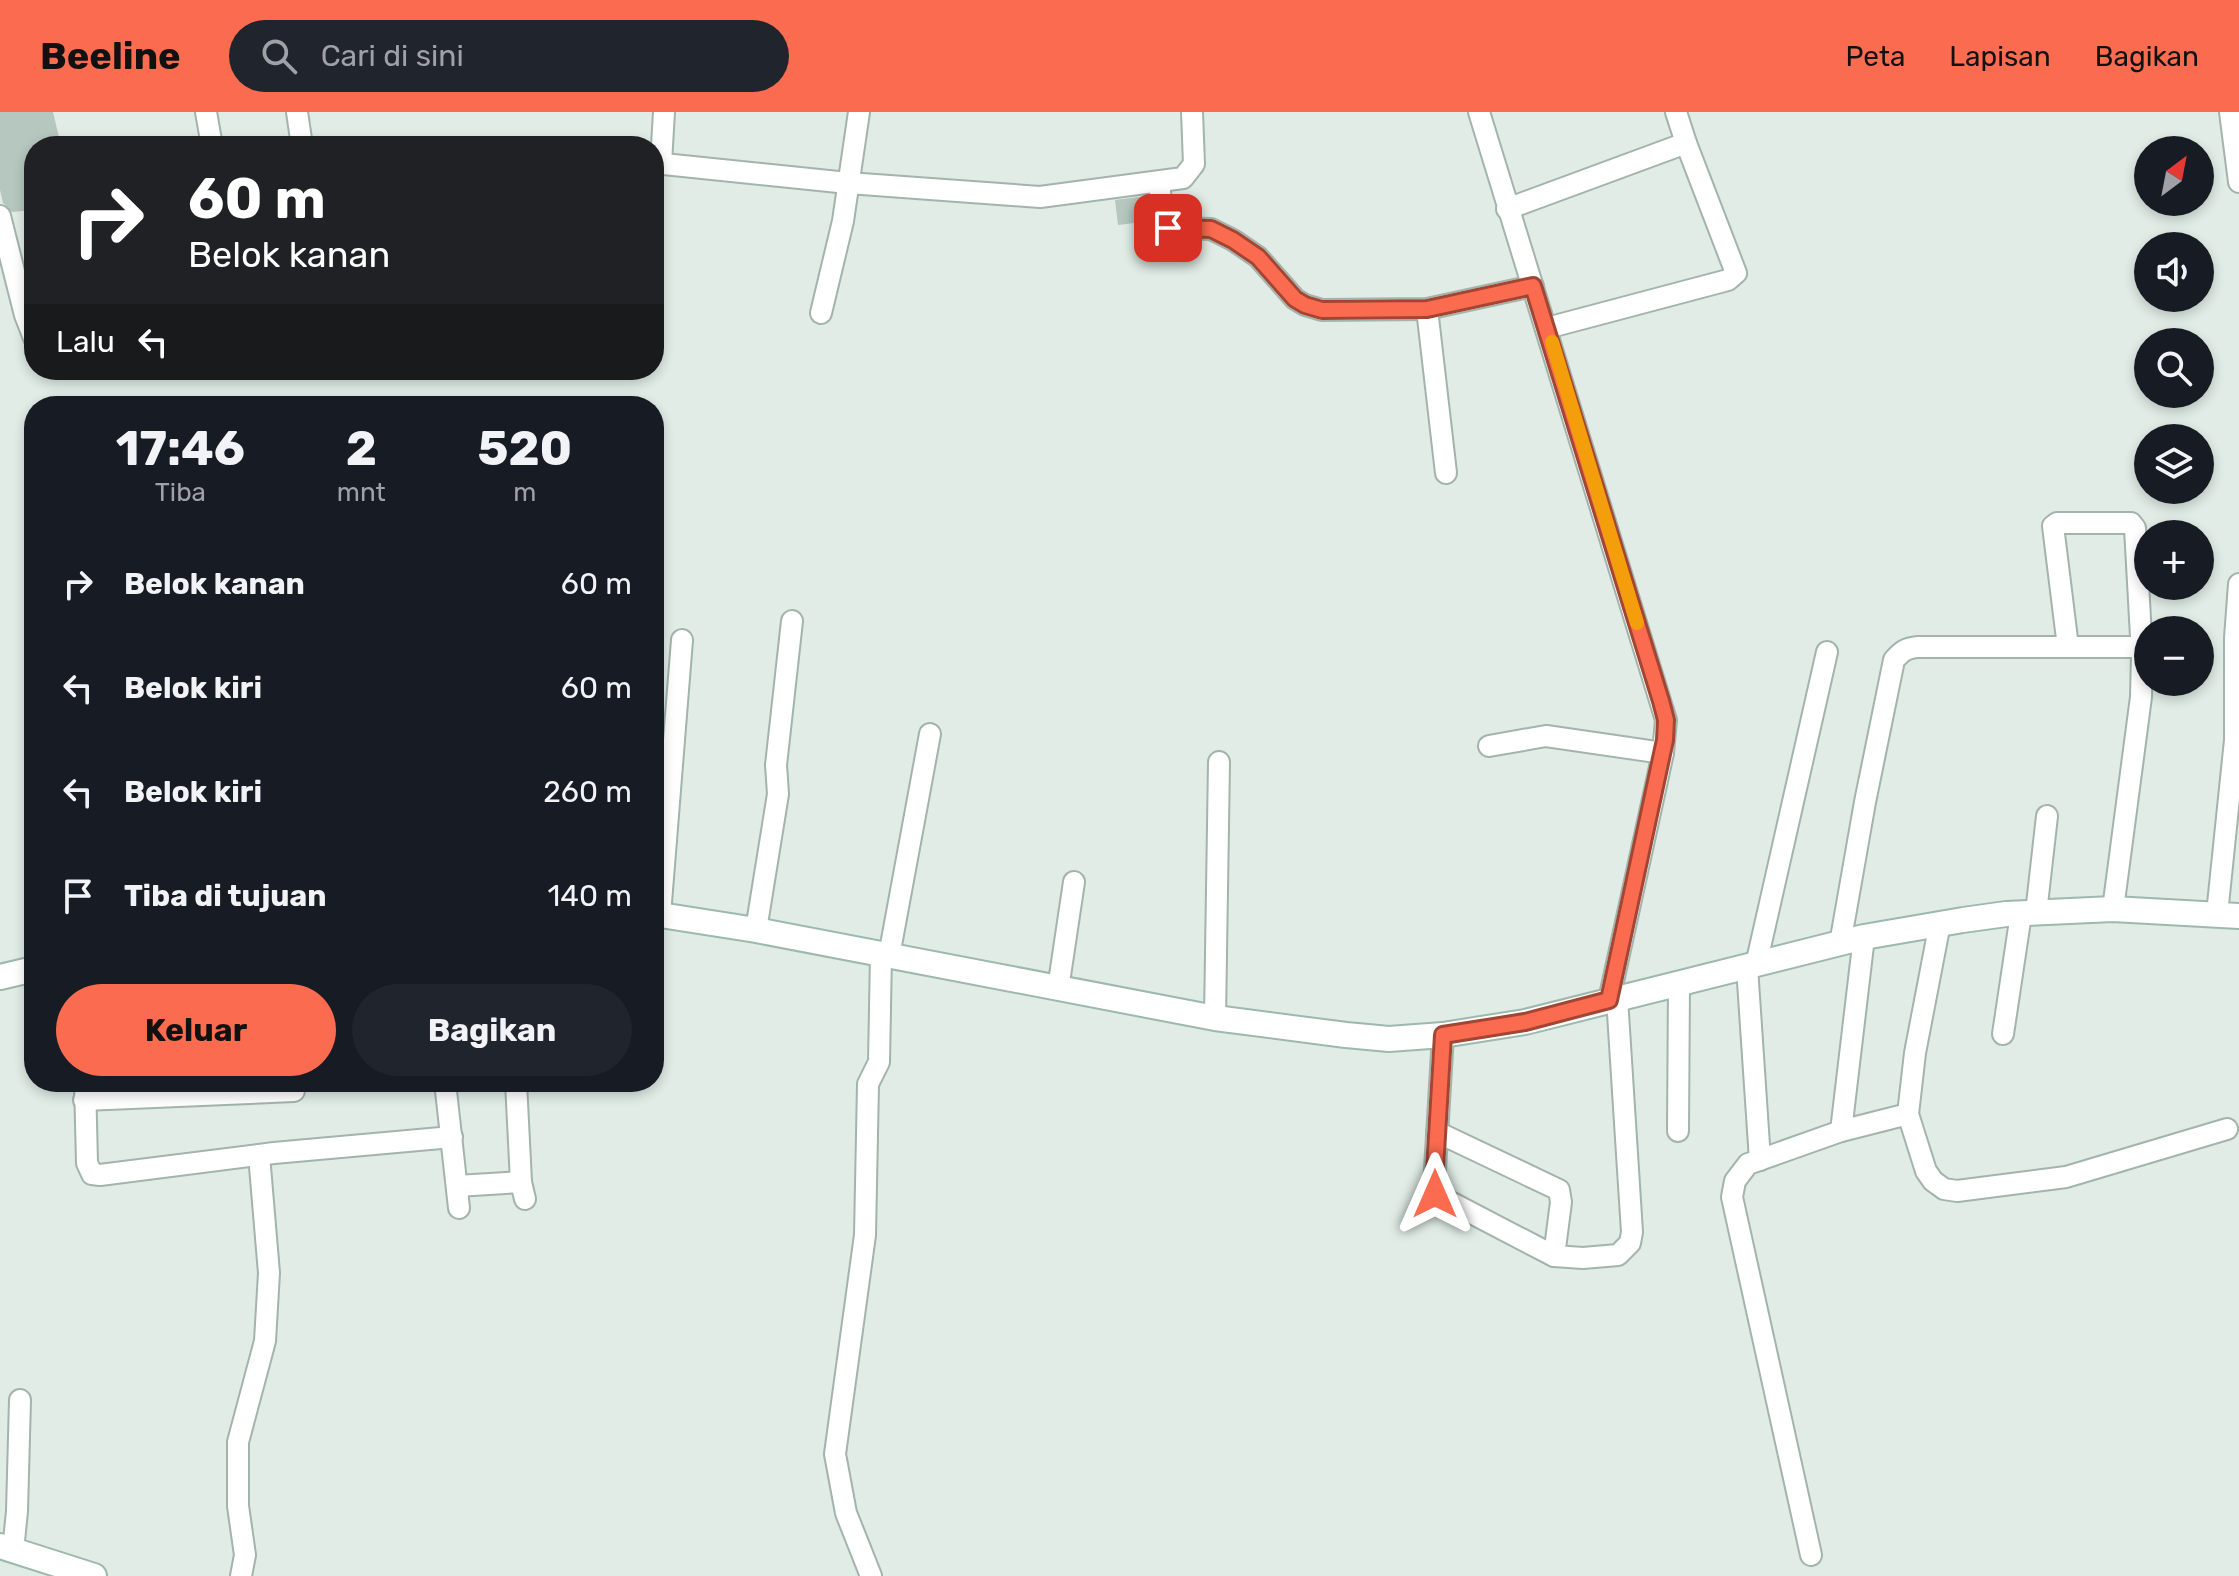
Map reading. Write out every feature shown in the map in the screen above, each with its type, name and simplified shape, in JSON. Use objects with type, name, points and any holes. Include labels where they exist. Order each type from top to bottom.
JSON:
[{"type":"street","points":[[206,112],[210,136]]},
{"type":"street","points":[[297,112],[301,136]]},
{"type":"street","points":[[661,136],[664,112]]},
{"type":"street","points":[[821,313],[843,221],[859,112]]},
{"type":"street","points":[[664,164],[848,183],[1040,197],[1183,178],[1192,169],[1192,112]]},
{"type":"street","points":[[1443,1035],[1435,1194],[1554,1256],[1583,1258],[1618,1255],[1630,1243],[1632,1232],[1613,999],[1663,753],[1666,720],[1479,112]]},
{"type":"street","points":[[1547,328],[1734,276],[1737,270],[1676,112]]},
{"type":"street","points":[[2230,112],[2239,182]]},
{"type":"street","points":[[1507,209],[1686,143]]},
{"type":"street","points":[[1159,182],[1163,220],[1168,228],[1211,229],[1233,240],[1258,257],[1295,299],[1322,310],[1427,309],[1533,286]]},
{"type":"street","points":[[0,216],[24,311]]},
{"type":"street","points":[[1427,309],[1446,473]]},
{"type":"street","points":[[2068,647],[2053,526],[2057,523],[2131,523],[2135,528],[2140,616]]},
{"type":"street","points":[[664,916],[756,930],[1215,1018],[1367,1038],[1443,1035],[1525,1022],[1852,940],[1940,923],[2028,913],[2113,909],[2228,915],[2237,740],[2235,638],[2239,584]]},
{"type":"street","points":[[756,930],[778,794],[776,765],[792,621]]},
{"type":"street","points":[[664,822],[682,640]]},
{"type":"street","points":[[1841,1131],[1852,940],[1865,802],[1894,660],[1906,648],[1918,647],[2134,647]]},
{"type":"street","points":[[1760,1160],[1751,966],[1827,652]]},
{"type":"street","points":[[2113,909],[2141,696]]},
{"type":"street","points":[[871,1576],[846,1513],[835,1454],[865,1235],[868,1084],[879,1062],[885,955],[930,734]]},
{"type":"street","points":[[1489,746],[1546,736],[1663,753]]},
{"type":"street","points":[[1215,1018],[1219,762]]},
{"type":"street","points":[[2003,1034],[2047,816]]},
{"type":"street","points":[[1058,989],[1074,882]]},
{"type":"street","points":[[1940,923],[1915,1053],[1908,1114],[1926,1171],[1933,1181],[1950,1191],[2066,1177],[2227,1129]]},
{"type":"street","points":[[0,977],[24,971]]},
{"type":"street","points":[[1678,1131],[1679,983]]},
{"type":"street","points":[[84,1092],[87,1163],[90,1172],[95,1175],[259,1155],[452,1137]]},
{"type":"street","points":[[446,1092],[459,1208]]},
{"type":"street","points":[[457,1186],[523,1190],[517,1092]]},
{"type":"street","points":[[1811,1555],[1732,1197],[1739,1174],[1748,1164],[1841,1131],[1908,1114]]},
{"type":"street","points":[[1437,1132],[1559,1190],[1561,1202],[1554,1256]]},
{"type":"street","points":[[241,1576],[245,1555],[238,1506],[238,1442],[265,1341],[269,1273],[259,1155]]},
{"type":"street","points":[[20,1400],[17,1511],[4,1550],[94,1576]]},
{"type":"building","points":[[0,112],[53,112],[59,136],[24,136],[24,211],[12,212],[3,203],[0,190]]},
{"type":"building","points":[[1147,196],[1150,221],[1118,225],[1115,200]]},
{"type":"slow traffic","points":[[1552,342],[1637,623]]},
{"type":"route","points":[[1168,228],[1211,229],[1233,240],[1258,257],[1295,299],[1314,309],[1427,309],[1533,286],[1661,701],[1666,720],[1665,740],[1609,1000],[1525,1022],[1443,1035],[1435,1194]]}]
